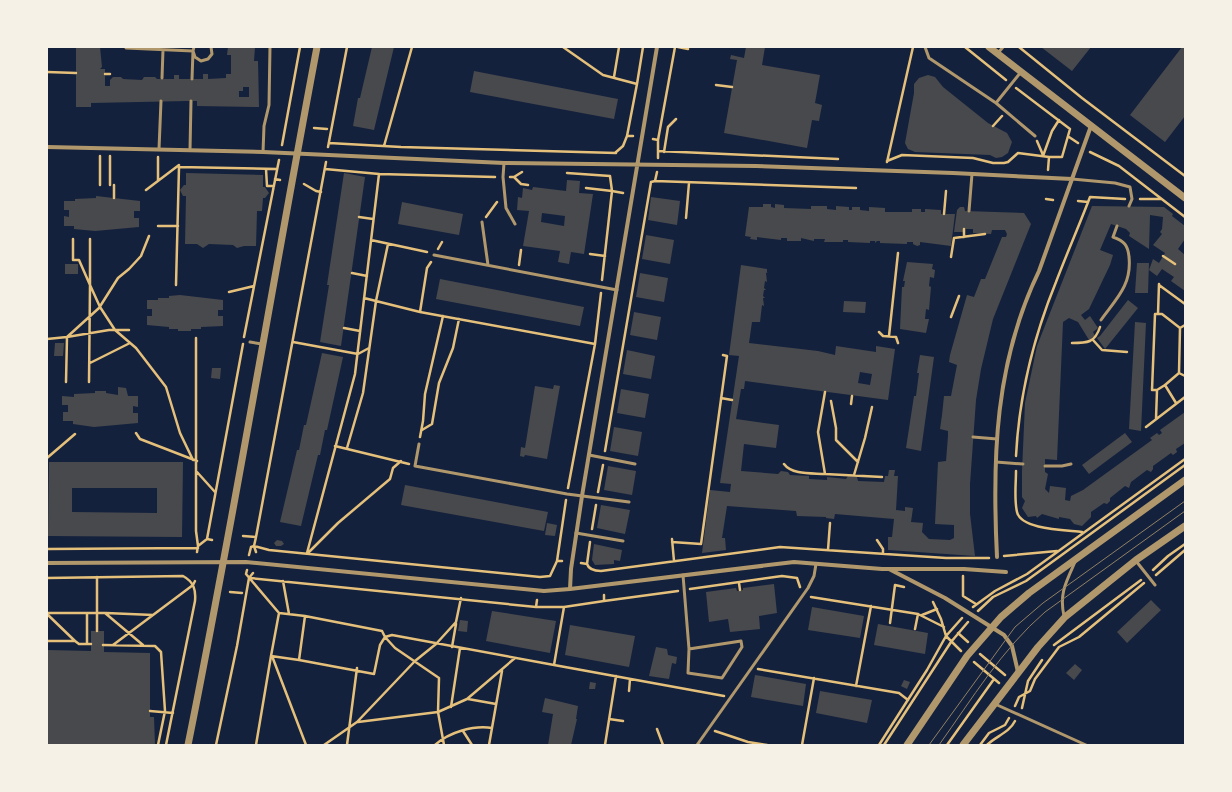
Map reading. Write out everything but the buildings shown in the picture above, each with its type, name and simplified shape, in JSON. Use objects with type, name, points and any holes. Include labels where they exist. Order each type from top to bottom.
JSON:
[{"type":"street","points":[[188,745],[224,561],[262,344],[317,47]]},
{"type":"street","points":[[570,589],[570,573],[576,533],[657,47]]},
{"type":"street","points":[[989,47],[1185,198]]},
{"type":"street","points":[[997,557],[997,439],[1000,397],[1007,357],[1031,287],[1039,271],[1091,126]]},
{"type":"street","points":[[47,147],[263,152],[504,163],[638,164],[972,174],[1072,179]]},
{"type":"street","points":[[907,745],[967,656],[992,627],[1029,593],[1185,480]]},
{"type":"street","points":[[963,745],[1038,647],[1065,617],[1136,560],[1185,526]]},
{"type":"street","points":[[47,563],[196,563],[224,561],[532,590],[570,589],[781,563],[889,569],[964,569],[1006,572]]},
{"type":"street","points":[[889,569],[945,598],[1004,635],[1012,646],[1018,673]]},
{"type":"lane","points":[[194,49],[195,57],[201,61],[208,59],[212,54],[211,47]]},
{"type":"lane","points":[[263,152],[264,126],[269,105],[270,47]]},
{"type":"lane","points":[[925,47],[929,58],[996,104],[1035,136]]},
{"type":"lane","points":[[998,53],[1003,47]]},
{"type":"lane","points":[[126,48],[163,50],[194,49]]},
{"type":"lane","points":[[192,79],[194,49]]},
{"type":"lane","points":[[162,78],[163,50]]},
{"type":"lane","points":[[996,104],[1022,72]]},
{"type":"lane","points":[[159,149],[161,101]]},
{"type":"lane","points":[[190,150],[191,101]]},
{"type":"lane","points":[[504,163],[502,177],[506,208],[515,224]]},
{"type":"lane","points":[[969,211],[972,174]]},
{"type":"lane","points":[[1072,179],[1115,183],[1130,187],[1132,193],[1129,206]]},
{"type":"lane","points":[[482,222],[488,265]]},
{"type":"lane","points":[[1101,320],[1129,279],[1128,248],[1124,241],[1113,237],[1116,226]]},
{"type":"lane","points":[[434,255],[617,290]]},
{"type":"lane","points":[[250,342],[262,344]]},
{"type":"lane","points":[[973,437],[997,439]]},
{"type":"lane","points":[[419,444],[415,466],[567,494],[630,502]]},
{"type":"lane","points":[[589,455],[635,464]]},
{"type":"lane","points":[[996,462],[1023,464]]},
{"type":"lane","points":[[1045,466],[1062,466],[1071,464]]},
{"type":"lane","points":[[576,533],[623,541]]},
{"type":"lane","points":[[1065,617],[1061,602],[1063,589],[1076,559]]},
{"type":"lane","points":[[1136,560],[1155,585]]},
{"type":"lane","points":[[697,745],[802,595],[814,576],[816,564]]},
{"type":"lane","points":[[683,575],[689,649],[688,673],[722,678],[742,647],[741,641],[689,649]]},
{"type":"lane","points":[[995,704],[1086,745]]},
{"type":"path","points":[[244,333],[300,47]]},
{"type":"path","points":[[328,148],[347,47]]},
{"type":"path","points":[[384,146],[412,47]]},
{"type":"path","points":[[565,47],[603,75],[637,84]]},
{"type":"path","points":[[614,77],[619,47]]},
{"type":"path","points":[[614,157],[623,146],[627,136],[643,47]]},
{"type":"path","points":[[658,158],[658,140],[675,47]]},
{"type":"path","points":[[678,47],[688,49]]},
{"type":"path","points":[[888,161],[913,47]]},
{"type":"path","points":[[965,47],[1007,81]]},
{"type":"path","points":[[1018,47],[1082,98],[1185,176]]},
{"type":"path","points":[[47,72],[76,73]]},
{"type":"path","points":[[105,74],[110,74]]},
{"type":"path","points":[[716,85],[732,87]]},
{"type":"path","points":[[880,161],[888,161],[902,155],[973,158],[993,163],[1008,162],[1018,153],[1062,157],[1069,137],[1070,129],[1014,87]]},
{"type":"path","points":[[1079,102],[1082,98]]},
{"type":"path","points":[[993,126],[1004,112]]},
{"type":"path","points":[[664,152],[668,127],[676,119]]},
{"type":"path","points":[[1063,123],[1065,119]]},
{"type":"path","points":[[1043,156],[1052,131],[1059,120]]},
{"type":"path","points":[[286,123],[291,124]]},
{"type":"path","points":[[314,128],[327,129]]},
{"type":"path","points":[[627,136],[633,136]]},
{"type":"path","points":[[1035,136],[1043,156]]},
{"type":"path","points":[[653,139],[658,140]]},
{"type":"path","points":[[329,143],[616,153]]},
{"type":"path","points":[[100,148],[100,185]]},
{"type":"path","points":[[110,148],[110,185]]},
{"type":"path","points":[[158,181],[159,149]]},
{"type":"path","points":[[658,151],[841,159]]},
{"type":"path","points":[[1091,152],[1118,166],[1185,217]]},
{"type":"path","points":[[1048,170],[1049,157]]},
{"type":"path","points":[[256,552],[254,546],[326,160]]},
{"type":"path","points":[[146,190],[179,165]]},
{"type":"path","points":[[176,285],[179,167],[277,170]]},
{"type":"path","points":[[266,169],[267,186],[274,186]]},
{"type":"path","points":[[325,169],[379,174],[496,178],[495,184]]},
{"type":"path","points":[[655,181],[657,170]]},
{"type":"path","points":[[507,177],[514,177],[520,172],[526,172]]},
{"type":"path","points":[[251,548],[254,546],[269,550],[539,579],[550,576],[557,561],[567,494],[595,344],[612,192],[611,172]]},
{"type":"path","points":[[566,173],[610,176]]},
{"type":"path","points":[[307,553],[355,374],[379,174]]},
{"type":"path","points":[[514,177],[521,184],[528,185]]},
{"type":"path","points":[[275,179],[280,180]]},
{"type":"path","points":[[587,564],[647,197],[651,182],[856,188]]},
{"type":"path","points":[[686,218],[689,183]]},
{"type":"path","points":[[304,184],[316,191],[321,192]]},
{"type":"path","points":[[114,185],[114,198]]},
{"type":"path","points":[[586,188],[623,193]]},
{"type":"path","points":[[944,214],[946,191]]},
{"type":"path","points":[[482,222],[497,202],[497,196]]},
{"type":"path","points":[[1046,199],[1053,200]]},
{"type":"path","points":[[1078,202],[1088,202],[1083,218],[1055,283],[1037,339],[1025,383],[1017,437],[1016,464],[1017,513],[1024,522],[1040,527],[1082,532]]},
{"type":"path","points":[[359,217],[374,219]]},
{"type":"path","points":[[158,226],[178,226]]},
{"type":"path","points":[[964,229],[964,237]]},
{"type":"path","points":[[951,257],[954,238],[985,234]]},
{"type":"path","points":[[66,382],[68,337],[100,306],[118,278],[130,269],[141,256],[149,236]]},
{"type":"path","points":[[72,239],[73,260],[79,260],[100,306],[115,330],[130,343],[166,387],[180,433],[193,460]]},
{"type":"path","points":[[90,239],[90,382]]},
{"type":"path","points":[[371,240],[430,252],[434,255]]},
{"type":"path","points":[[420,312],[427,268],[442,242]]},
{"type":"path","points":[[347,448],[363,393],[376,301],[388,244]]},
{"type":"path","points":[[517,271],[521,250]]},
{"type":"path","points":[[889,336],[898,252]]},
{"type":"path","points":[[590,254],[605,256]]},
{"type":"path","points":[[1163,256],[1175,264]]},
{"type":"path","points":[[352,273],[367,276]]},
{"type":"path","points":[[1180,328],[1179,373],[1165,385],[1157,390],[1152,390],[1155,314],[1158,314],[1159,284],[1185,304]]},
{"type":"path","points":[[229,292],[254,286]]},
{"type":"path","points":[[951,317],[959,296]]},
{"type":"path","points":[[364,298],[420,312],[595,344]]},
{"type":"path","points":[[1158,314],[1162,314],[1180,328]]},
{"type":"path","points":[[419,444],[422,430],[425,394],[443,316]]},
{"type":"path","points":[[422,430],[432,424],[439,383],[453,348],[459,319]]},
{"type":"path","points":[[1072,343],[1087,343],[1094,340],[1100,328],[1101,320]]},
{"type":"path","points":[[1180,328],[1185,325]]},
{"type":"path","points":[[344,328],[360,331]]},
{"type":"path","points":[[47,339],[115,330],[129,330]]},
{"type":"path","points":[[879,332],[883,336],[896,337],[898,343]]},
{"type":"path","points":[[196,338],[197,552]]},
{"type":"path","points":[[1094,340],[1102,350],[1127,352]]},
{"type":"path","points":[[293,342],[358,354],[369,347]]},
{"type":"path","points":[[90,363],[130,343]]},
{"type":"path","points":[[47,549],[198,547],[208,539],[242,346]]},
{"type":"path","points":[[674,561],[672,540],[701,544],[727,356],[723,355]]},
{"type":"path","points":[[1179,373],[1185,376]]},
{"type":"path","points":[[1165,385],[1176,403]]},
{"type":"path","points":[[1156,419],[1157,390]]},
{"type":"path","points":[[825,392],[818,432],[825,474]]},
{"type":"path","points":[[851,404],[852,396]]},
{"type":"path","points":[[1146,427],[1185,397]]},
{"type":"path","points":[[721,398],[732,400]]},
{"type":"path","points":[[832,401],[836,428],[836,440],[858,462]]},
{"type":"path","points":[[854,475],[866,438],[872,407]]},
{"type":"path","points":[[136,433],[140,439],[197,461]]},
{"type":"path","points":[[47,458],[75,434]]},
{"type":"path","points":[[336,446],[415,466]]},
{"type":"path","points":[[879,745],[946,636],[957,622],[976,604],[995,591],[1027,574],[1082,532],[1185,459]]},
{"type":"path","points":[[307,553],[338,523],[390,479],[393,468],[401,462]]},
{"type":"path","points":[[784,464],[788,469],[794,471],[882,477]]},
{"type":"path","points":[[884,745],[951,642],[987,601],[1026,581],[1185,465]]},
{"type":"path","points":[[197,471],[216,492]]},
{"type":"path","points":[[828,550],[830,523]]},
{"type":"path","points":[[243,536],[256,537]]},
{"type":"path","points":[[208,539],[212,540]]},
{"type":"path","points":[[877,540],[883,549],[883,553]]},
{"type":"path","points":[[1052,647],[1185,544]]},
{"type":"path","points":[[582,563],[587,564],[592,570],[601,571],[780,548],[980,559]]},
{"type":"path","points":[[1014,707],[1019,697],[1030,691],[1037,675],[1059,647],[1072,642],[1084,633],[1088,628],[1151,579],[1185,550]]},
{"type":"path","points":[[1024,554],[1057,551]]},
{"type":"path","points":[[557,561],[562,562]]},
{"type":"path","points":[[964,569],[963,596],[976,604]]},
{"type":"path","points":[[216,745],[237,646],[249,578],[252,573]]},
{"type":"path","points":[[246,574],[279,613],[305,616],[382,631],[385,637],[395,648],[439,678],[438,712],[444,737],[444,745]]},
{"type":"path","points":[[47,578],[183,576],[193,585],[195,591],[166,745]]},
{"type":"path","points":[[249,578],[461,598],[536,607],[564,608],[782,576],[795,577],[802,595],[892,609],[920,615],[944,627]]},
{"type":"path","points":[[97,577],[98,631]]},
{"type":"path","points":[[112,645],[193,585],[195,581]]},
{"type":"path","points":[[283,581],[289,614]]},
{"type":"path","points":[[739,583],[740,590]]},
{"type":"path","points":[[890,623],[895,585],[908,588]]},
{"type":"path","points":[[195,591],[200,590]]},
{"type":"path","points":[[230,592],[242,593]]},
{"type":"path","points":[[604,595],[604,601]]},
{"type":"path","points":[[452,647],[461,598]]},
{"type":"path","points":[[536,607],[537,600]]},
{"type":"path","points":[[930,600],[934,603],[937,609],[946,636],[951,642],[994,679],[1019,697]]},
{"type":"path","points":[[856,686],[871,606]]},
{"type":"path","points":[[554,665],[564,608]]},
{"type":"path","points":[[915,628],[920,615],[937,609]]},
{"type":"path","points":[[47,613],[153,615]]},
{"type":"path","points":[[47,613],[79,644],[91,644]]},
{"type":"path","points":[[86,644],[87,613]]},
{"type":"path","points":[[105,613],[144,645]]},
{"type":"path","points":[[256,745],[279,613]]},
{"type":"path","points":[[299,660],[305,616]]},
{"type":"path","points":[[324,745],[357,722],[415,661],[436,644],[456,622]]},
{"type":"path","points":[[958,633],[1013,680],[1021,686],[1026,687]]},
{"type":"path","points":[[272,656],[374,674],[380,645],[385,637],[392,636],[732,697]]},
{"type":"path","points":[[47,641],[75,641]]},
{"type":"path","points":[[104,645],[155,646],[161,652],[165,711],[158,745]]},
{"type":"path","points":[[451,707],[460,648]]},
{"type":"path","points":[[272,656],[306,745]]},
{"type":"path","points":[[1021,709],[1025,701],[1026,687],[1045,656]]},
{"type":"path","points":[[357,722],[438,712],[451,707],[467,699],[515,658]]},
{"type":"path","points":[[752,668],[899,693],[908,700]]},
{"type":"path","points":[[347,745],[357,670]]},
{"type":"path","points":[[489,745],[502,670]]},
{"type":"path","points":[[604,745],[616,676]]},
{"type":"path","points":[[629,691],[630,678]]},
{"type":"path","points":[[802,745],[814,678]]},
{"type":"path","points":[[947,745],[994,679]]},
{"type":"path","points":[[467,699],[496,704]]},
{"type":"path","points":[[150,711],[172,712]]},
{"type":"path","points":[[980,745],[989,733],[1005,725],[1009,717]]},
{"type":"path","points":[[609,719],[623,721]]},
{"type":"path","points":[[987,745],[993,739],[1010,729],[1015,720]]},
{"type":"path","points":[[436,745],[444,737],[463,731],[483,727],[492,728]]},
{"type":"path","points":[[710,728],[724,735],[767,745]]},
{"type":"path","points":[[657,729],[663,745]]},
{"type":"path","points":[[463,731],[472,745]]},
{"type":"tram line","points":[[929,745],[1015,627],[1043,603],[1185,501]]},
{"type":"tram line","points":[[939,745],[988,675],[1029,626],[1045,612],[1185,511]]}]
